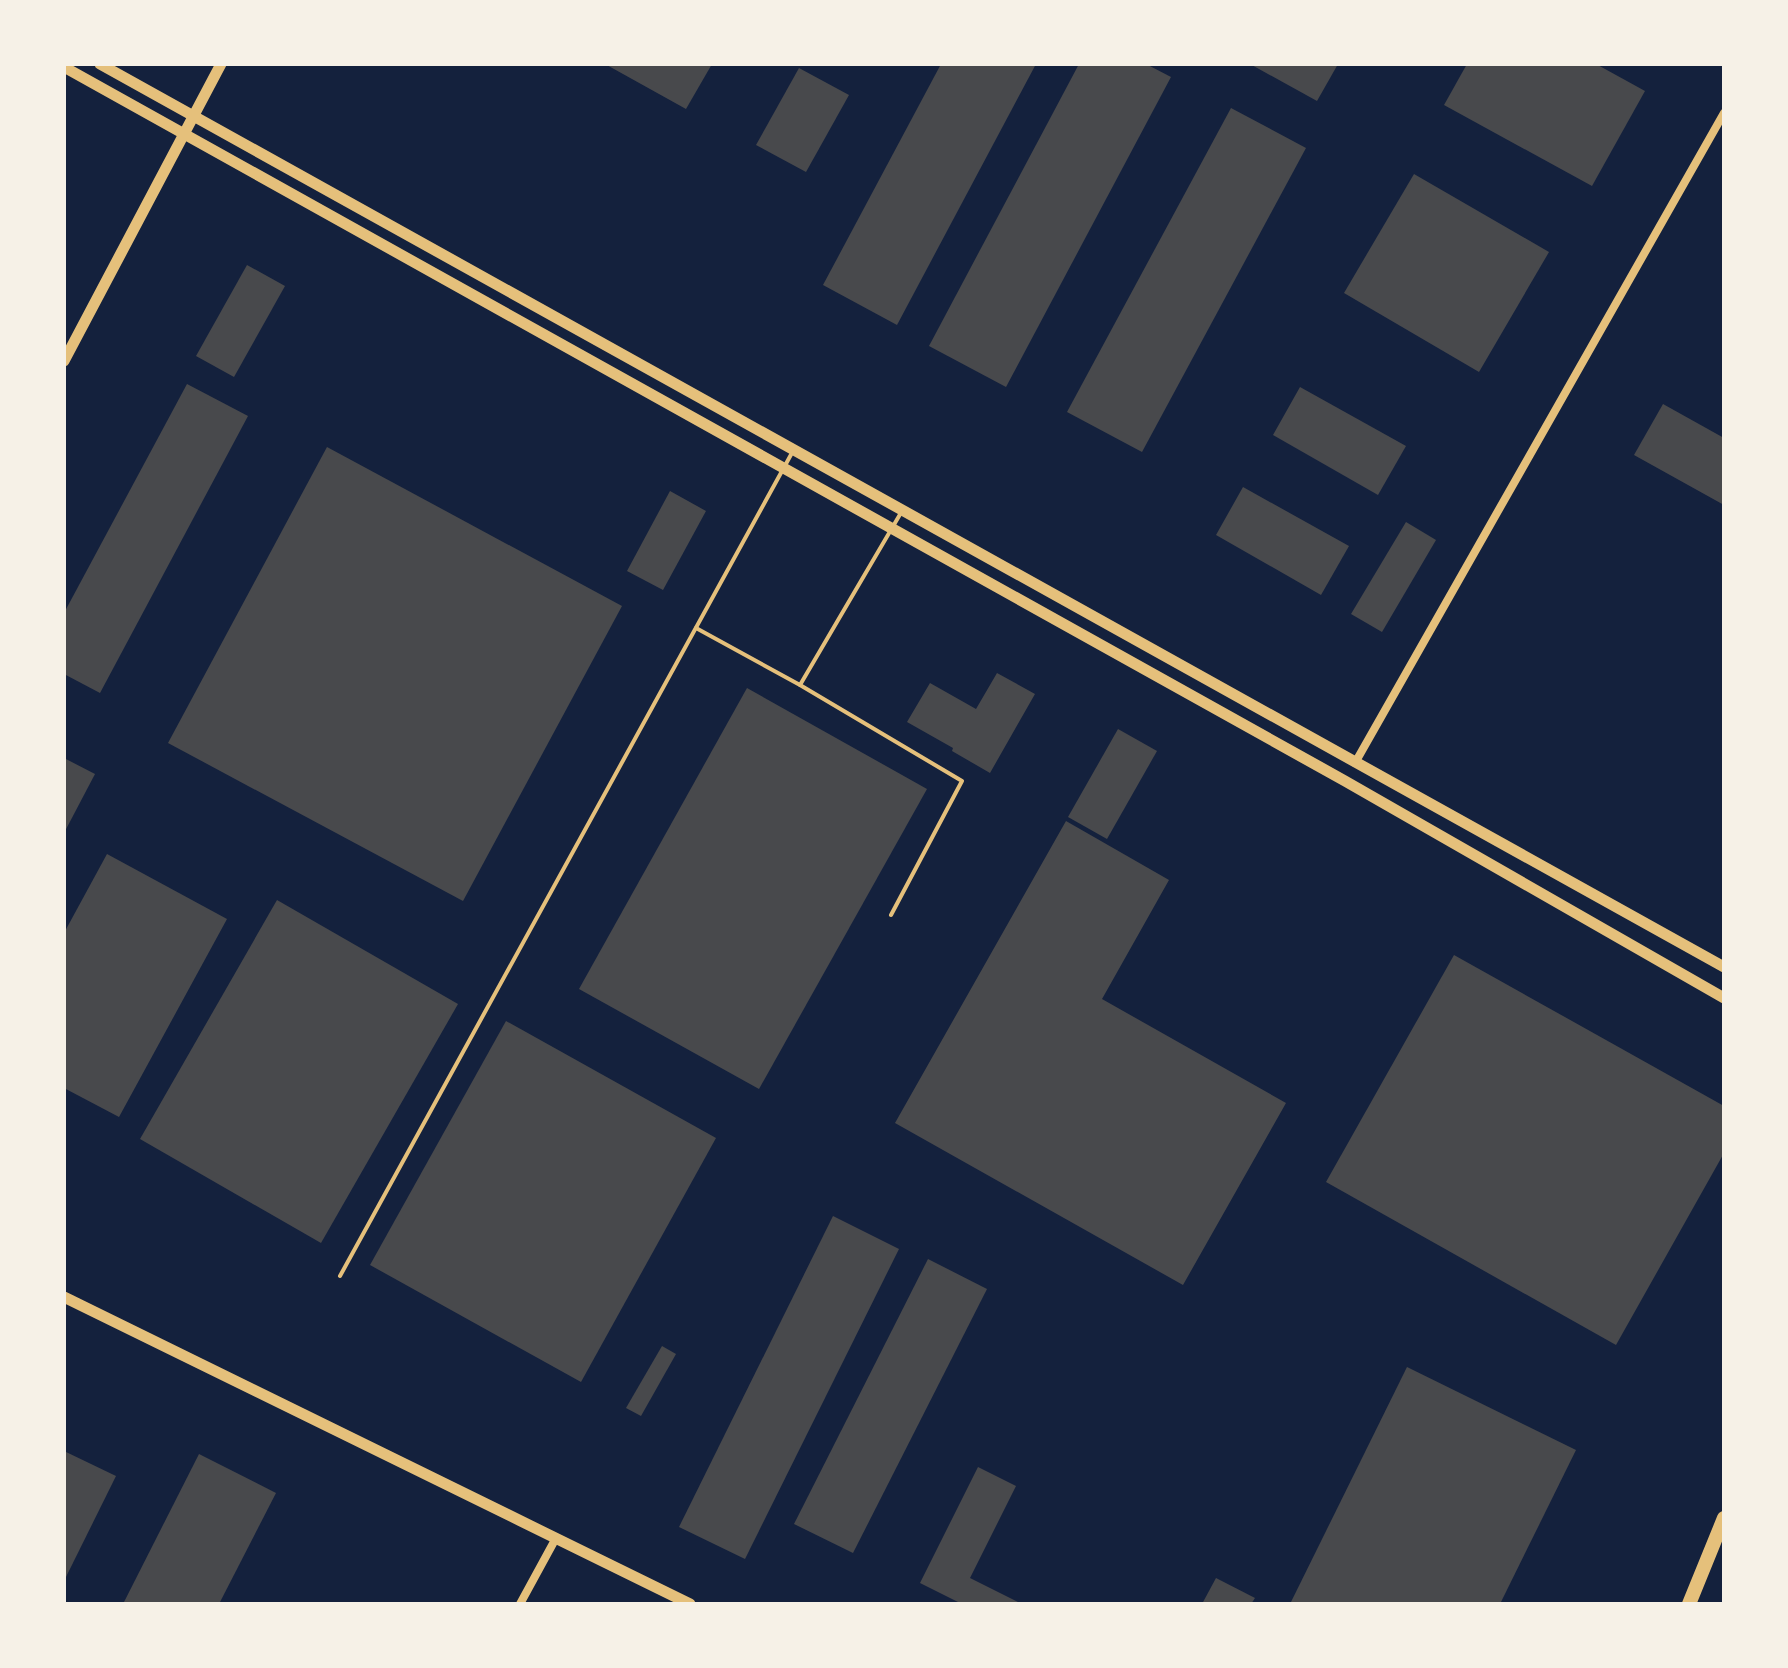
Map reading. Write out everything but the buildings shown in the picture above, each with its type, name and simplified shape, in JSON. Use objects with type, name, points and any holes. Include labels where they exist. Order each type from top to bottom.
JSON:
[{"type":"highway","points":[[1689,1604],[1724,1518]]},
{"type":"street","points":[[100,64],[1724,967]]},
{"type":"street","points":[[64,361],[221,64]]},
{"type":"street","points":[[64,67],[1345,781],[1724,998]]},
{"type":"street","points":[[1355,763],[1724,113]]},
{"type":"street","points":[[64,1297],[690,1604]]},
{"type":"street","points":[[520,1604],[556,1538]]},
{"type":"lane","points":[[340,1276],[793,450]]},
{"type":"lane","points":[[800,685],[902,511]]},
{"type":"lane","points":[[696,628],[800,685],[962,781],[891,915]]}]
